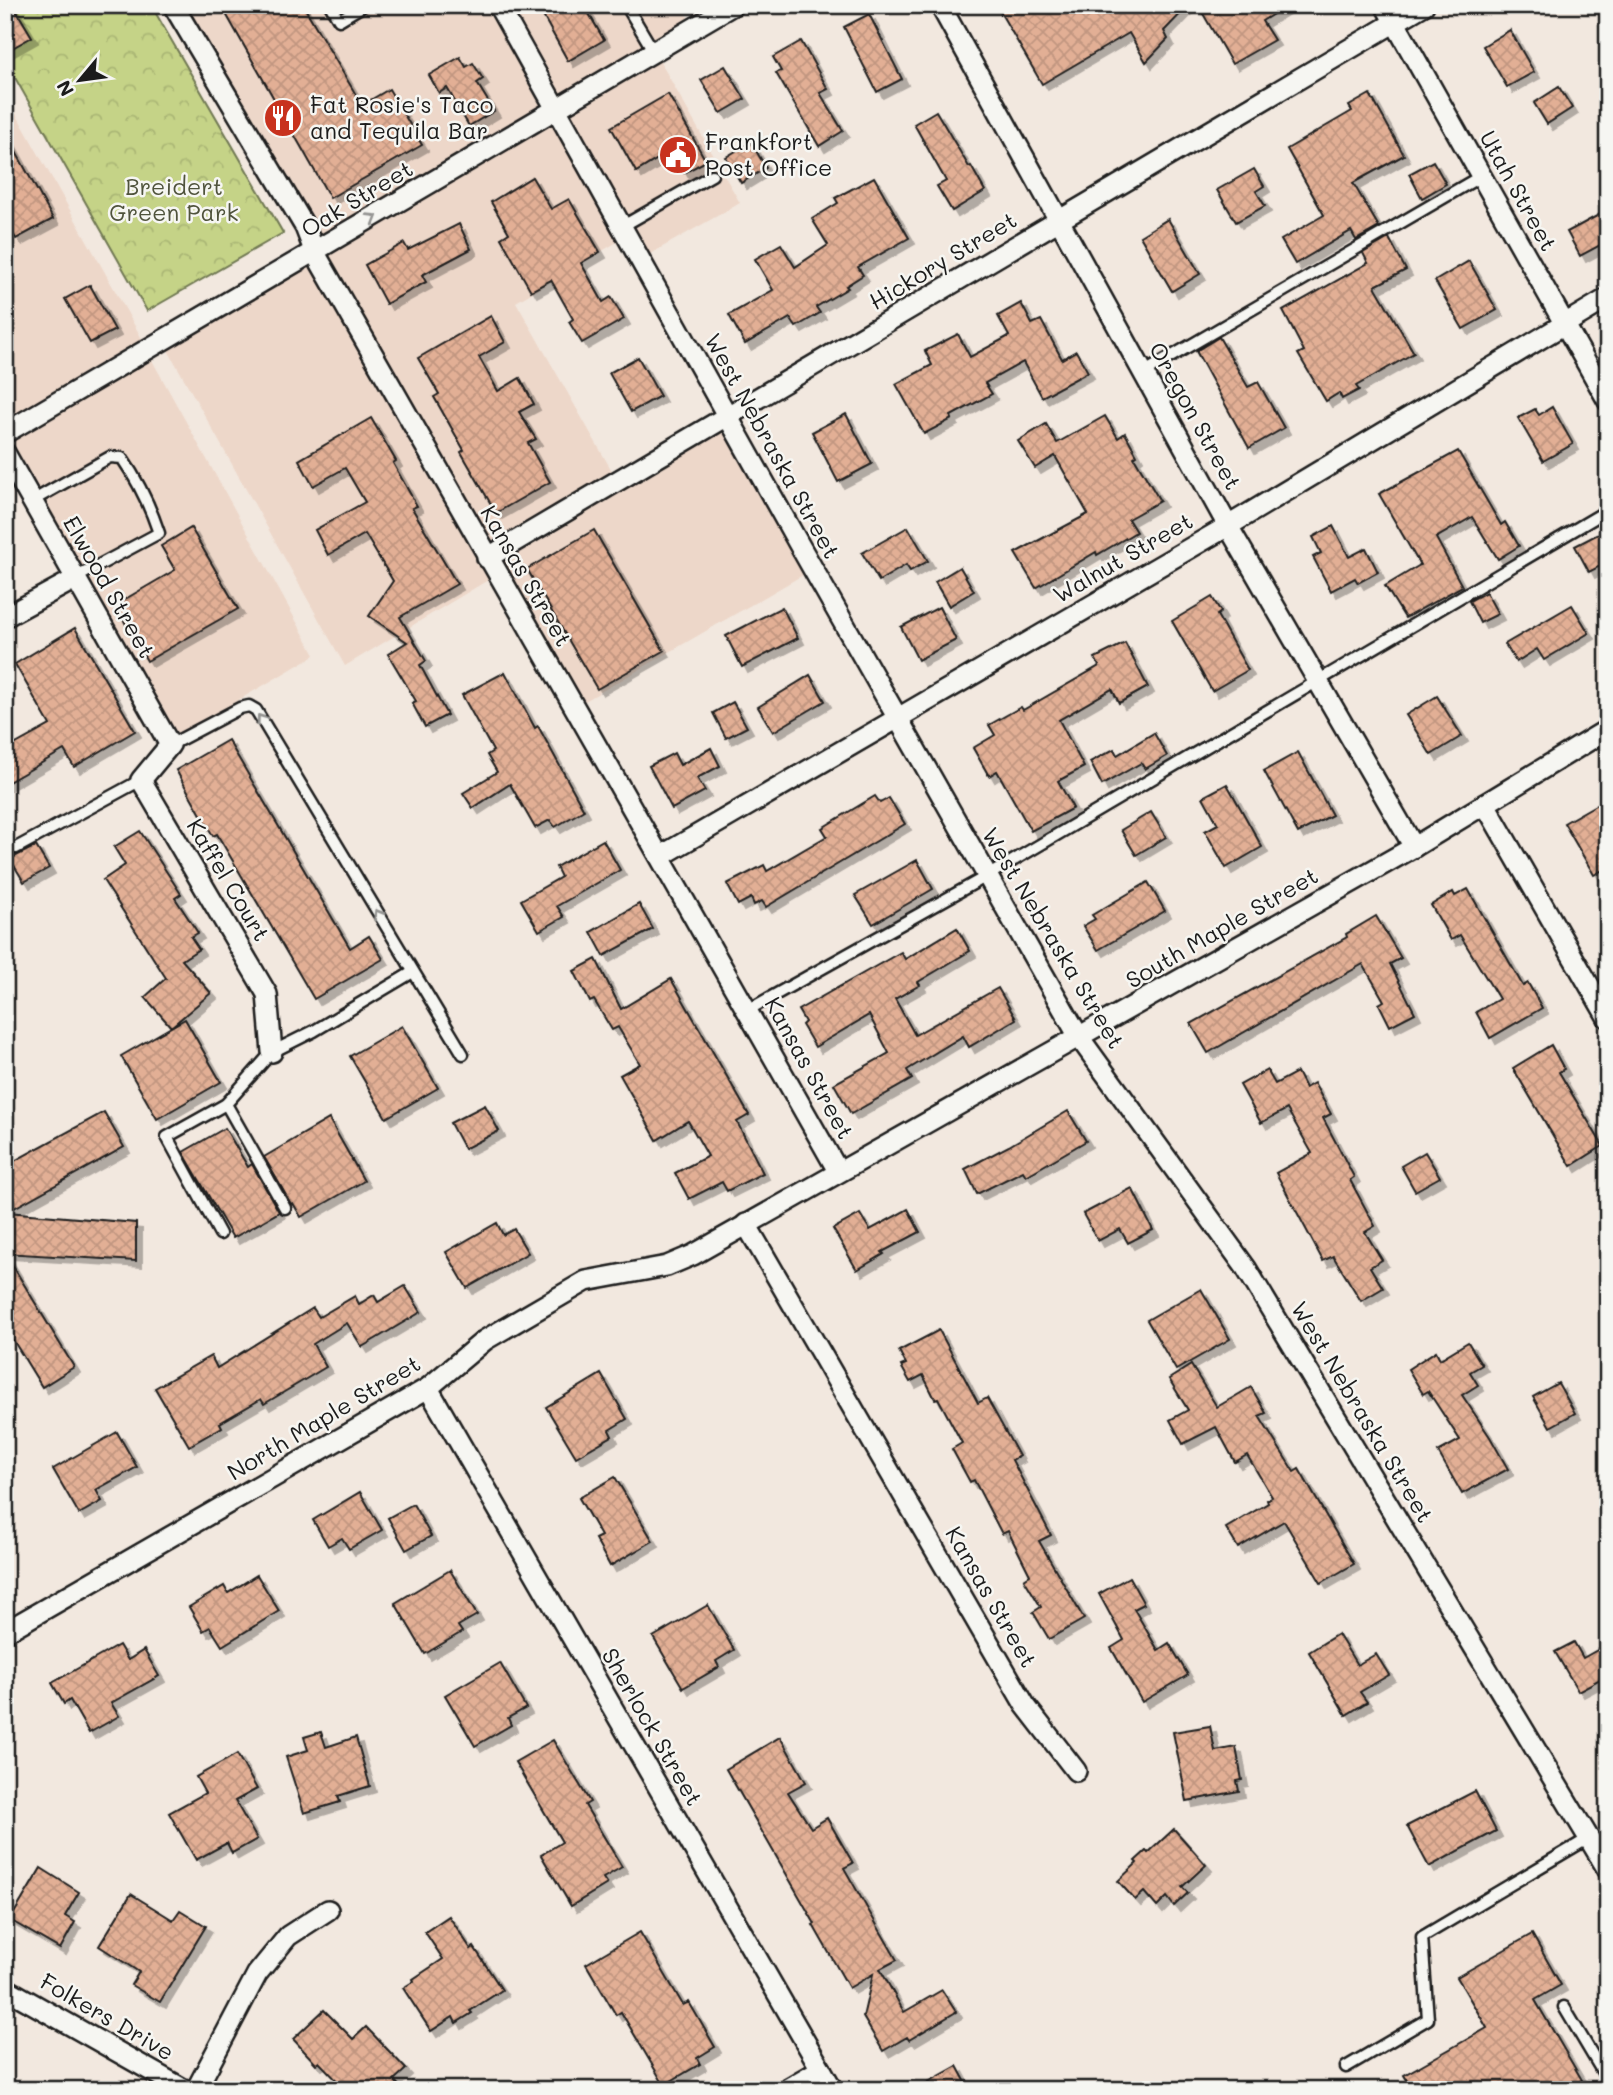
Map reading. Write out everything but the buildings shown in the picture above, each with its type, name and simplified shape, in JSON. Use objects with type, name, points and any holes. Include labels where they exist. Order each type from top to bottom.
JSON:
[{"type":"street","name":"Kansas Street","points":[[173,5],[304,227],[315,253],[487,558],[661,856],[838,1171]]},
{"type":"street","name":"West Nebraska Street","points":[[498,5],[897,719],[1079,1037],[1246,1268],[1608,1870]]},
{"type":"street","name":"Oak Street","points":[[5,433],[733,5]]},
{"type":"street","name":"Oregon Street","points":[[940,5],[1228,526],[1414,847]]},
{"type":"street","name":"Hickory Street","points":[[487,558],[1059,220],[1390,14],[1424,5]]},
{"type":"street","name":"Utah Street","points":[[1390,14],[1608,401]]},
{"type":"street","name":"Walnut Street","points":[[661,856],[1228,526],[1608,298]]},
{"type":"street","name":"Elwood Street","points":[[5,453],[170,745]]},
{"type":"street","points":[[5,617],[75,579]]},
{"type":"street","name":"South Maple Street","points":[[746,1224],[1414,847],[1608,729]]},
{"type":"street","points":[[141,780],[170,745]]},
{"type":"street","name":"Kaffel Court","points":[[141,780],[267,994],[271,1052]]},
{"type":"street","points":[[1485,804],[1608,1018]]},
{"type":"street","name":"Kansas Street","points":[[746,1224],[1025,1705],[1076,1771]]},
{"type":"street","name":"North Maple Street","points":[[5,1632],[428,1388],[485,1340],[586,1281],[667,1266],[693,1255],[746,1224]]},
{"type":"street","name":"Sherlock Street","points":[[428,1388],[833,2090]]},
{"type":"street","points":[[196,2090],[257,1974],[288,1936],[328,1910]]},
{"type":"street","name":"Folkers Drive","points":[[5,1988],[185,2090]]},
{"type":"street","points":[[785,2090],[821,2069]]},
{"type":"lane","points":[[330,5],[339,20],[365,5]]},
{"type":"lane","points":[[626,5],[653,52]]},
{"type":"lane","points":[[621,227],[712,175]]},
{"type":"lane","points":[[1143,373],[1481,176]]},
{"type":"lane","points":[[32,501],[110,457],[122,458],[131,470],[150,507],[159,533],[75,579]]},
{"type":"lane","points":[[748,1010],[987,876],[1608,510]]},
{"type":"lane","points":[[170,745],[240,708],[249,706],[256,710],[463,1054]]},
{"type":"lane","points":[[16,848],[141,780]]},
{"type":"lane","points":[[220,1234],[167,1138],[226,1104],[271,1052],[314,1031],[413,972]]},
{"type":"lane","points":[[226,1104],[285,1208]]},
{"type":"lane","points":[[1346,2067],[1428,2019],[1422,1937],[1589,1839]]},
{"type":"lane","points":[[1564,2007],[1608,2081]]},
{"type":"shaded area","points":[[180,5],[493,5],[550,107],[315,246]]},
{"type":"shaded area","points":[[505,5],[681,5],[692,25],[559,104]]},
{"type":"shaded area","points":[[657,56],[740,203],[643,258],[562,110]]},
{"type":"shaded area","points":[[5,94],[146,346],[5,428]]},
{"type":"shaded area","points":[[555,113],[624,238],[516,302],[616,478],[723,416],[808,572],[578,705],[319,255]]},
{"type":"shaded area","points":[[313,258],[493,577],[345,666],[164,343]]},
{"type":"shaded area","points":[[148,353],[315,655],[171,740],[5,446],[5,436]]},
{"type":"green space","name":"Breidert Green Park","points":[[5,5],[151,5],[283,233],[147,311],[5,60]]},
{"type":"place","name":"Fat Rosie's Taco and Tequila Bar","points":[[283,118]]},
{"type":"place","name":"Frankfort Post Office","points":[[678,155]]}]
